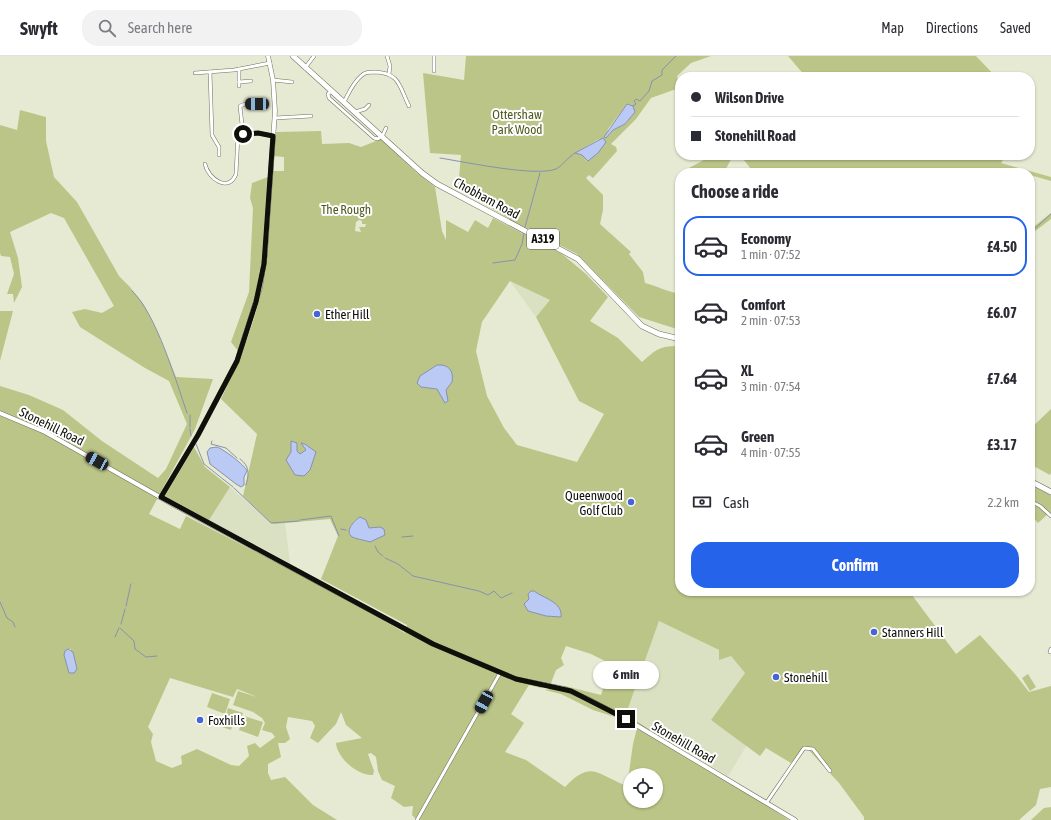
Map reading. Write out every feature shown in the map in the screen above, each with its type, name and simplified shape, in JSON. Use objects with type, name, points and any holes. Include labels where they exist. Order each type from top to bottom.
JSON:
[{"type":"main road","name":"Chobham Road","points":[[293,56],[436,184],[578,259],[642,326],[659,334],[675,338]]},
{"type":"main road","points":[[1035,484],[1051,492]]},
{"type":"street","points":[[161,497],[198,435],[237,361],[256,302],[264,264],[275,118],[273,80],[268,56]]},
{"type":"street","points":[[305,68],[314,56]]},
{"type":"street","points":[[387,56],[389,74]]},
{"type":"street","points":[[434,56],[434,71]]},
{"type":"street","points":[[195,73],[239,69],[270,63]]},
{"type":"street","points":[[239,69],[239,84],[251,81]]},
{"type":"street","points":[[210,72],[212,135],[219,147],[220,155]]},
{"type":"street","points":[[344,102],[355,82],[364,74],[370,72],[389,74],[396,80],[410,107]]},
{"type":"street","points":[[273,80],[292,82]]},
{"type":"street","name":"Chobham Road","points":[[331,91],[328,94],[329,98],[374,138],[378,139],[382,136]]},
{"type":"street","points":[[243,134],[240,106],[245,104],[257,104]]},
{"type":"street","points":[[355,113],[365,109],[369,105]]},
{"type":"street","points":[[275,118],[311,116]]},
{"type":"street","points":[[382,136],[386,128]]},
{"type":"street","points":[[206,164],[209,173],[216,181],[224,183],[233,180],[237,170],[237,136],[258,133],[273,136]]},
{"type":"street","name":"Stonehill Road","points":[[0,413],[45,432],[161,497],[433,644],[516,679],[571,691],[588,699],[767,802],[795,820]]},
{"type":"street","points":[[1035,504],[1051,516]]},
{"type":"street","points":[[417,820],[500,673]]},
{"type":"street","points":[[767,802],[804,748],[813,750],[830,770]]},
{"type":"shaded area","points":[[510,281],[551,300],[536,317]]},
{"type":"shaded area","points":[[230,487],[271,523],[285,523],[290,563],[209,520]]},
{"type":"shaded area","points":[[659,621],[731,656],[745,673],[711,720],[747,745],[728,776],[626,714]]},
{"type":"green space","name":"Ottershaw Park Wood","points":[[466,56],[711,56],[691,63],[681,72],[675,72],[675,89],[651,98],[636,119],[611,144],[616,147],[617,151],[593,178],[589,175],[586,178],[603,195],[603,210],[600,224],[631,252],[629,254],[643,272],[645,283],[675,293],[675,328],[639,317],[577,254],[513,221],[458,189],[461,155],[430,153],[423,73],[464,80]],"holes":[[[627,104],[630,104],[635,112],[625,124],[613,130],[606,138],[608,129]],[[599,139],[587,161],[582,155],[575,153]]]},
{"type":"green space","points":[[788,56],[976,56],[991,72],[802,72]]},
{"type":"green space","name":"The Rough","points":[[20,110],[46,117],[46,141],[54,177],[77,202],[119,276],[144,305],[157,331],[176,377],[213,379],[195,429],[149,514],[180,529],[186,516],[353,602],[405,633],[407,625],[321,579],[338,536],[330,519],[274,524],[271,523],[243,496],[257,434],[221,399],[243,350],[260,298],[266,263],[273,171],[284,171],[284,157],[273,156],[276,132],[321,131],[322,144],[349,143],[361,147],[381,139],[417,173],[435,187],[442,231],[446,240],[446,220],[468,232],[475,220],[488,228],[493,218],[562,254],[586,274],[608,297],[590,321],[618,338],[642,362],[659,349],[675,346],[675,596],[913,596],[956,654],[980,635],[1029,692],[1051,686],[1051,787],[1040,789],[1036,805],[1019,820],[864,820],[864,817],[839,783],[806,747],[791,763],[766,748],[760,756],[711,720],[745,673],[731,656],[719,660],[719,650],[659,621],[626,714],[789,820],[417,820],[412,815],[413,806],[404,807],[391,798],[395,786],[382,780],[378,771],[376,757],[371,753],[368,754],[374,771],[373,775],[361,773],[344,760],[337,749],[336,743],[362,738],[346,725],[341,712],[336,724],[318,743],[310,738],[315,726],[312,721],[288,717],[286,727],[290,739],[285,743],[278,743],[281,757],[268,764],[268,773],[271,780],[285,777],[313,805],[337,820],[0,820],[0,386],[29,395],[63,410],[102,441],[158,478],[166,469],[187,424],[169,381],[145,368],[80,327],[72,312],[85,309],[102,313],[114,306],[64,218],[51,213],[10,232],[18,258],[22,287],[14,303],[13,294],[7,294],[14,274],[10,257],[1,256],[0,125],[17,130]],"holes":[[[359,220],[362,221],[362,224],[366,224],[365,227],[359,227],[361,232],[355,231],[356,222]],[[510,281],[550,300],[536,317],[579,401],[604,414],[577,462],[517,445],[504,428],[487,396],[476,351],[482,322]],[[566,646],[591,654],[611,664],[601,695],[565,686],[545,690],[561,694],[593,710],[618,718],[637,728],[630,768],[663,768],[663,808],[623,808],[623,784],[601,774],[589,771],[574,778],[565,787],[526,760],[505,752],[524,723],[511,714],[529,685],[541,688],[551,683],[556,670],[564,665],[561,658]],[[68,649],[71,649],[69,672],[64,653]],[[170,678],[233,697],[237,689],[257,697],[238,691],[233,705],[253,712],[262,718],[265,723],[262,730],[272,733],[275,737],[260,748],[255,743],[247,746],[249,756],[239,766],[231,765],[197,749],[181,756],[182,764],[172,768],[156,761],[151,742],[153,734],[148,727]]]},
{"type":"green space","points":[[704,160],[730,160],[726,168],[689,168]]},
{"type":"green space","points":[[744,160],[1003,160],[1001,163],[1019,168],[750,168]]},
{"type":"green space","points":[[1035,173],[1051,177],[1051,181],[1035,176]]},
{"type":"green space","points":[[268,177],[262,258],[255,298],[238,351],[231,342],[249,292],[253,208],[250,198],[252,183]]},
{"type":"green space","points":[[1051,213],[1051,219],[1035,231],[1035,226]]},
{"type":"green space","points":[[0,311],[13,311],[0,361]]},
{"type":"green space","points":[[1051,409],[1050,475],[1035,467],[1035,424]]},
{"type":"green space","points":[[194,447],[205,467],[230,487],[209,520],[165,496]]},
{"type":"green space","points":[[1035,487],[1051,495],[1051,514],[1049,513],[1038,523],[1035,520]]},
{"type":"green space","points":[[1028,674],[1036,687],[1030,691],[1022,678]]},
{"type":"green space","points":[[212,693],[230,699],[225,714],[207,707]]},
{"type":"green space","points":[[228,708],[243,713],[240,720],[226,715]]},
{"type":"green space","points":[[244,716],[263,722],[258,737],[239,730]]},
{"type":"green space","points":[[218,718],[233,723],[231,730],[216,725]]},
{"type":"green space","points":[[1051,807],[1051,820],[1031,820],[1044,808]]},
{"type":"water","points":[[627,104],[633,106],[635,112],[625,124],[613,130],[606,138],[604,137]]},
{"type":"water","points":[[603,138],[606,142],[598,153],[588,161],[582,155],[575,153]]},
{"type":"water","points":[[437,365],[448,367],[452,375],[452,382],[446,390],[448,401],[445,403],[437,389],[421,387],[417,383],[420,376]]},
{"type":"water","points":[[291,441],[297,443],[297,451],[300,454],[306,450],[301,443],[305,444],[316,452],[310,470],[304,476],[295,475],[286,460],[291,452]]},
{"type":"water","points":[[217,447],[234,458],[247,471],[244,477],[244,485],[241,487],[210,464],[207,452],[210,448]]},
{"type":"water","points":[[360,517],[366,520],[369,528],[380,527],[384,529],[385,535],[370,542],[351,536],[349,534],[350,528]]},
{"type":"water","points":[[531,591],[534,591],[556,604],[561,612],[561,617],[546,616],[528,611],[524,604],[529,599],[528,594]]},
{"type":"water","points":[[68,649],[73,652],[77,669],[74,673],[69,673],[64,655],[65,651]]},
{"type":"waterway","points":[[633,106],[636,104],[634,101],[636,99],[640,101],[649,91],[652,81],[662,75],[662,70],[676,56]]},
{"type":"waterway","points":[[440,158],[500,168],[546,171],[558,168],[575,153]]},
{"type":"waterway","points":[[525,227],[540,173]]},
{"type":"waterway","points":[[1035,228],[1051,214]]},
{"type":"waterway","points":[[493,263],[515,260],[522,244],[524,233]]},
{"type":"waterway","points":[[132,291],[141,301],[157,331],[187,413]]},
{"type":"waterway","points":[[190,415],[190,427]]},
{"type":"waterway","points":[[190,429],[191,436]]},
{"type":"waterway","points":[[212,441],[211,444],[226,448],[237,458]]},
{"type":"waterway","points":[[196,444],[204,464],[233,487]]},
{"type":"waterway","points":[[240,459],[246,465],[248,471],[246,485]]},
{"type":"waterway","points":[[234,488],[271,523],[299,521]]},
{"type":"waterway","points":[[300,520],[331,516],[339,536]]},
{"type":"waterway","points":[[341,529],[346,530]]},
{"type":"waterway","points":[[402,537],[413,536]]},
{"type":"waterway","points":[[375,546],[378,552],[383,556]]},
{"type":"waterway","points":[[385,558],[398,564],[413,576],[479,591],[488,595],[494,591],[501,598],[512,593]]},
{"type":"waterway","points":[[126,606],[130,588]]},
{"type":"waterway","points":[[0,602],[7,618],[13,622],[15,627]]},
{"type":"waterway","points":[[121,624],[125,609]]},
{"type":"waterway","points":[[115,637],[119,628]]},
{"type":"waterway","points":[[120,628],[134,641],[135,649],[146,657],[157,656]]},
{"type":"place","name":"Ether Hill","points":[[317,314]]},
{"type":"place","name":"Queenwood Golf Club","points":[[631,502]]},
{"type":"place","name":"Stanners Hill","points":[[874,632]]},
{"type":"place","name":"Stonehill","points":[[776,677]]},
{"type":"place","name":"Foxhills","points":[[200,720]]},
{"type":"route","points":[[243,134],[258,133],[273,136],[265,256],[260,288],[237,361],[198,435],[161,497],[433,644],[489,669],[516,679],[571,691],[626,719]]}]
